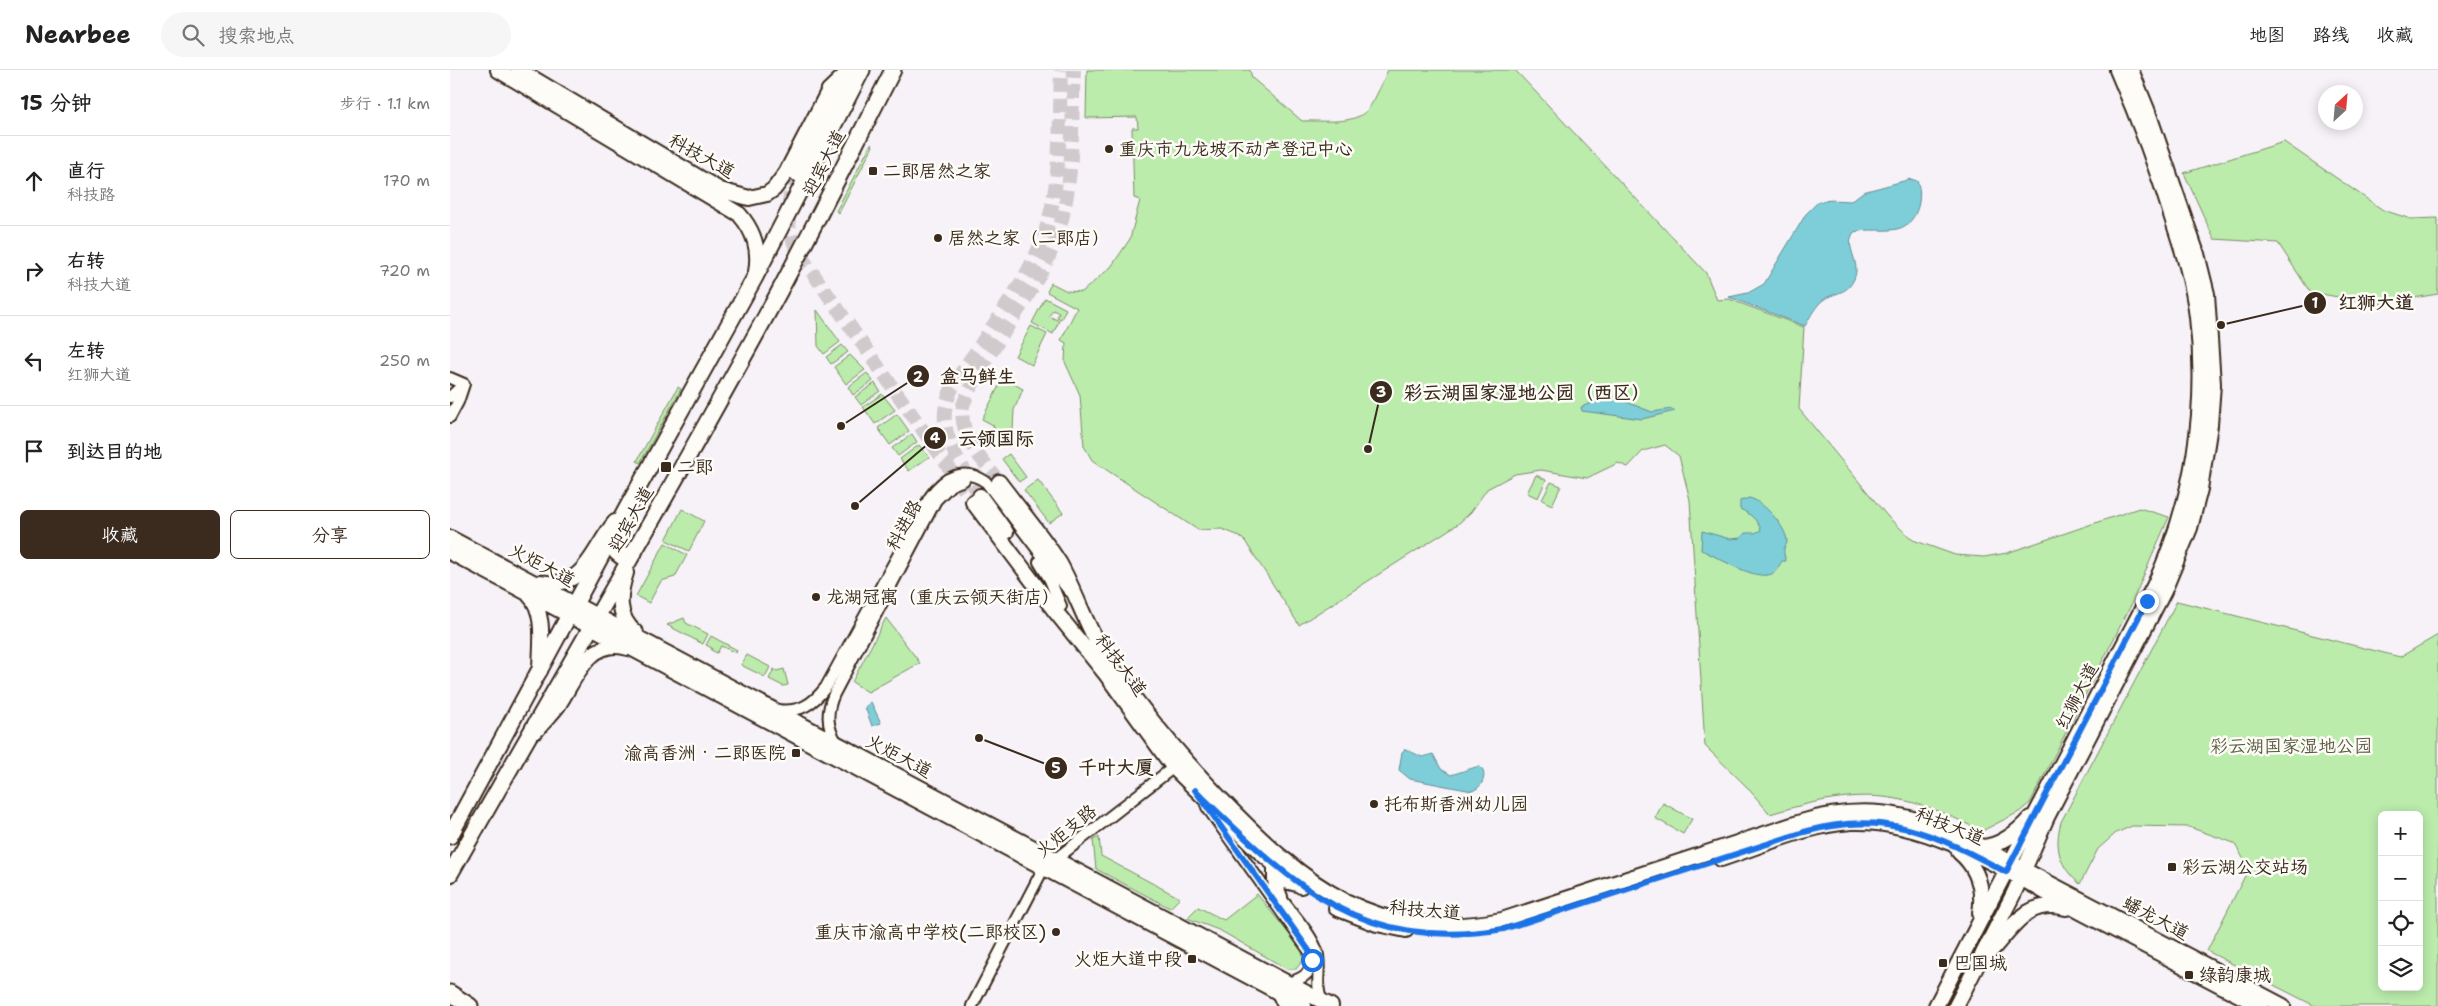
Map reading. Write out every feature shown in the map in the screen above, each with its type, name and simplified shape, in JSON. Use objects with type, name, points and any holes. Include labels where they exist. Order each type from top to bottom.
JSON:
[{"type":"highway","name":"迎宾大道","points":[[450,836],[628,506],[755,277],[862,70]]},
{"type":"highway","name":"迎宾大道","points":[[450,874],[634,553],[779,290],[892,70]]},
{"type":"highway","points":[[619,524],[615,544],[617,553],[622,557],[634,553]]},
{"type":"highway","points":[[523,744],[551,680],[548,673],[540,672]]},
{"type":"highway","points":[[450,993],[469,1006]]},
{"type":"main road","name":"科技大道","points":[[498,70],[738,214],[749,226],[757,245],[758,261],[755,277]]},
{"type":"main road","name":"科技大道","points":[[519,70],[720,190],[749,198],[767,194],[780,182],[829,90],[851,70]]},
{"type":"main road","name":"科技大道","points":[[797,174],[851,70]]},
{"type":"main road","name":"红狮大道","points":[[1936,1006],[2147,601],[2167,557],[2188,486],[2198,425],[2201,359],[2197,316],[2189,275],[2138,118],[2117,70]]},
{"type":"main road","name":"红狮大道","points":[[1956,1006],[2022,874],[2047,817],[2174,568],[2192,519],[2208,440],[2212,404],[2213,362],[2208,302],[2202,273],[2151,120],[2131,70]]},
{"type":"main road","name":"科技大道","points":[[999,482],[1056,559],[1104,654],[1195,790],[1274,864],[1301,886],[1340,910],[1377,924],[1417,932],[1469,933],[1522,924],[1828,825],[1851,822],[1900,826],[2008,867]]},
{"type":"main road","name":"科技大道","points":[[1061,606],[976,499],[1105,673],[1178,764],[1268,846],[1314,884],[1344,902],[1399,920],[1436,925],[1486,923],[1519,916],[1827,814],[1850,811],[1878,812],[1902,816],[1933,826],[1979,847],[2008,867]]},
{"type":"main road","points":[[540,672],[539,617],[527,585],[555,584],[567,581],[579,574],[589,562],[605,534],[628,506]]},
{"type":"main road","name":"火炬大道","points":[[450,538],[527,585],[1049,864],[1282,987],[1326,1004]]},
{"type":"main road","name":"火炬大道","points":[[450,552],[527,585]]},
{"type":"main road","points":[[634,553],[621,587],[621,610],[626,623],[646,649]]},
{"type":"main road","points":[[1061,606],[1105,673]]},
{"type":"main road","points":[[523,744],[559,705],[589,657],[601,650],[614,646],[646,649]]},
{"type":"main road","name":"火炬大道","points":[[646,649],[772,710],[838,745],[1049,864]]},
{"type":"main road","points":[[1979,847],[1993,846],[2025,823],[2069,753]]},
{"type":"main road","points":[[1949,843],[1968,861],[1981,886],[1982,902],[1977,926]]},
{"type":"main road","name":"蟠龙大道","points":[[2008,867],[2283,1006]]},
{"type":"main road","name":"蟠龙大道","points":[[2022,874],[2080,911],[2260,1006]]},
{"type":"main road","points":[[1280,897],[1277,886],[1281,881],[1291,881],[1301,886]]},
{"type":"main road","points":[[1977,965],[2029,910],[2046,905],[2080,911]]},
{"type":"main road","name":"火炬大道","points":[[1282,987],[1304,1006]]},
{"type":"main road","points":[[450,997],[469,1006]]},
{"type":"street","points":[[450,378],[464,384]]},
{"type":"street","points":[[450,397],[464,384]]},
{"type":"street","points":[[450,417],[458,402],[464,384]]},
{"type":"street","points":[[831,699],[824,710],[817,708],[826,687],[930,497],[942,482],[954,476],[961,474],[975,476],[991,487],[1077,602]]},
{"type":"street","name":"科进路","points":[[838,745],[829,728],[828,710],[831,699],[936,500],[945,489],[956,482],[973,482],[987,491],[1042,566],[1061,606]]},
{"type":"street","points":[[772,710],[787,711],[801,709],[813,701],[826,687]]},
{"type":"street","name":"火炬支路","points":[[972,1006],[1049,864],[1178,764]]},
{"type":"street","points":[[1195,790],[1310,952],[1312,960],[1310,973],[1306,977],[1282,987],[1283,1006]]},
{"type":"street","points":[[1268,846],[1274,864],[1273,885],[1317,952],[1319,967],[1318,990],[1326,1004]]},
{"type":"street","points":[[1963,1006],[1967,986]]},
{"type":"green space","points":[[1087,70],[1250,70],[1252,78],[1302,121],[1338,121],[1356,117],[1363,114],[1369,108],[1388,70],[1515,70],[1706,273],[1717,300],[1729,299],[1804,327],[1799,409],[1888,517],[1913,540],[1955,555],[1984,557],[2007,553],[2139,508],[2169,517],[2130,607],[2030,803],[2019,812],[1984,830],[1979,830],[1924,806],[1877,796],[1828,800],[1770,814],[1746,786],[1705,746],[1690,500],[1679,456],[1665,445],[1643,451],[1628,467],[1618,463],[1587,478],[1541,470],[1515,474],[1487,489],[1471,512],[1458,524],[1299,625],[1245,541],[1237,535],[1222,529],[1198,530],[1092,460],[1084,446],[1080,395],[1065,362],[1066,343],[1061,340],[1077,308],[1047,292],[1051,283],[1067,291],[1082,292],[1111,267],[1130,239],[1140,200],[1134,198],[1132,128],[1138,128],[1137,117],[1086,118]]},
{"type":"green space","points":[[2284,142],[2383,210],[2411,219],[2438,218],[2438,294],[2377,304],[2310,292],[2278,243],[2214,239],[2184,173]]},
{"type":"green space","points":[[871,144],[873,146],[839,213],[836,211]]},
{"type":"green space","points":[[1045,298],[1066,309],[1061,319],[1057,317],[1059,313],[1053,310],[1049,316],[1059,321],[1053,334],[1032,323]]},
{"type":"green space","points":[[817,310],[840,342],[824,354],[818,346]]},
{"type":"green space","points":[[1031,326],[1047,334],[1032,365],[1015,356]]},
{"type":"green space","points":[[842,345],[848,352],[831,364],[826,357]]},
{"type":"green space","points":[[850,355],[865,370],[846,384],[834,367]]},
{"type":"green space","points":[[867,373],[873,381],[853,395],[848,387]]},
{"type":"green space","points":[[1003,378],[1023,389],[1014,410],[1013,430],[997,437],[993,425],[982,419]]},
{"type":"green space","points":[[875,383],[880,391],[861,405],[855,397]]},
{"type":"green space","points":[[678,387],[681,389],[640,463],[637,461]]},
{"type":"green space","points":[[882,394],[895,410],[875,424],[863,407]]},
{"type":"green space","points":[[897,414],[909,431],[890,445],[878,428]]},
{"type":"green space","points":[[912,434],[917,442],[898,456],[892,448]]},
{"type":"green space","points":[[919,445],[929,457],[909,471],[900,459]]},
{"type":"green space","points":[[1009,454],[1026,477],[1019,482],[1002,459]]},
{"type":"green space","points":[[1536,475],[1546,480],[1538,498],[1527,493]]},
{"type":"green space","points":[[1038,480],[1063,513],[1049,523],[1024,490]]},
{"type":"green space","points":[[1551,482],[1561,486],[1552,505],[1542,500]]},
{"type":"green space","points":[[682,509],[704,521],[689,551],[666,540]]},
{"type":"green space","points":[[665,543],[687,555],[675,577],[661,581],[649,603],[636,596]]},
{"type":"green space","name":"彩云湖国家湿地公园","points":[[2177,601],[2400,657],[2438,635],[2438,1006],[2315,1006],[2207,951],[2249,868],[2234,843],[2189,827],[2132,826],[2116,833],[2098,849],[2080,884],[2063,864],[2058,848],[2061,822]]},
{"type":"green space","points":[[684,618],[686,623],[708,634],[703,644],[667,625]]},
{"type":"green space","points":[[886,618],[920,663],[868,692],[852,682]]},
{"type":"green space","points":[[711,636],[737,650],[736,653],[721,646],[717,653],[711,650],[712,648],[706,645]]},
{"type":"green space","points":[[747,655],[770,667],[765,677],[741,665]]},
{"type":"green space","points":[[774,669],[777,671],[784,669],[788,685],[783,686],[769,679]]},
{"type":"green space","points":[[1663,803],[1692,819],[1683,834],[1655,818]]},
{"type":"green space","points":[[1099,837],[1101,856],[1180,898],[1170,908],[1096,869],[1093,840]]},
{"type":"green space","points":[[1257,894],[1302,950],[1303,960],[1296,969],[1287,969],[1221,931],[1187,918],[1198,907],[1224,920]]},
{"type":"water","points":[[1911,179],[1917,181],[1920,195],[1917,210],[1910,222],[1897,229],[1854,232],[1850,244],[1856,272],[1852,284],[1846,290],[1826,298],[1819,304],[1805,326],[1729,297],[1748,293],[1764,284],[1806,214],[1818,202],[1831,200],[1851,201],[1863,192]]},
{"type":"water","points":[[1611,396],[1652,412],[1672,409],[1675,411],[1642,419],[1582,411],[1581,407]]},
{"type":"water","points":[[1749,498],[1773,515],[1786,536],[1787,543],[1784,552],[1786,561],[1782,561],[1773,573],[1768,575],[1743,570],[1701,550],[1702,531],[1730,539],[1741,538],[1745,533],[1755,533],[1761,530],[1753,517],[1740,509],[1740,501]]},
{"type":"water","points":[[871,702],[881,723],[872,726],[865,707]]},
{"type":"water","points":[[1405,749],[1422,757],[1433,754],[1441,769],[1451,775],[1479,766],[1484,773],[1482,783],[1472,791],[1410,779],[1399,770],[1402,752]]},
{"type":"tunnel","points":[[980,496],[949,441],[945,411],[951,391],[961,373],[1023,279],[1044,235],[1050,215],[1057,175],[1061,70]]},
{"type":"tunnel","points":[[999,482],[968,437],[962,416],[963,405],[985,363],[1036,282],[1056,239],[1062,219],[1069,177],[1074,70]]},
{"type":"tunnel","points":[[797,174],[793,184],[788,211],[790,230],[796,249],[973,502]]},
{"type":"place","name":"重庆市九龙坡不动产登记中心","points":[[1109,149]]},
{"type":"place","name":"二郎居然之家","points":[[873,171]]},
{"type":"place","name":"居然之家（二郎店）","points":[[938,238]]},
{"type":"place","name":"红狮大道","points":[[2221,325]]},
{"type":"place","name":"盒马鲜生","points":[[841,426]]},
{"type":"place","name":"彩云湖国家湿地公园（西区）","points":[[1368,449]]},
{"type":"place","name":"二郎","points":[[666,467]]},
{"type":"place","name":"云领国际","points":[[855,506]]},
{"type":"place","name":"龙湖冠寓（重庆云领天街店）","points":[[816,597]]},
{"type":"place","name":"千叶大厦","points":[[979,738]]},
{"type":"place","name":"渝高香洲‧二郎医院","points":[[796,753]]},
{"type":"place","name":"托布斯香洲幼儿园","points":[[1374,804]]},
{"type":"place","name":"彩云湖公交站场","points":[[2172,867]]},
{"type":"place","name":"重庆市渝高中学校(二郎校区)","points":[[1056,932]]},
{"type":"place","name":"火炬大道中段","points":[[1192,959]]},
{"type":"place","name":"巴国城","points":[[1943,963]]},
{"type":"place","name":"绿韵康城","points":[[2189,975]]},
{"type":"route","points":[[1312,960],[1310,952],[1195,790],[1245,839],[1308,892],[1358,918],[1396,929],[1436,934],[1504,929],[1804,832],[1828,825],[1851,822],[1900,826],[1922,833],[1949,843],[2006,872],[2147,601]]}]
